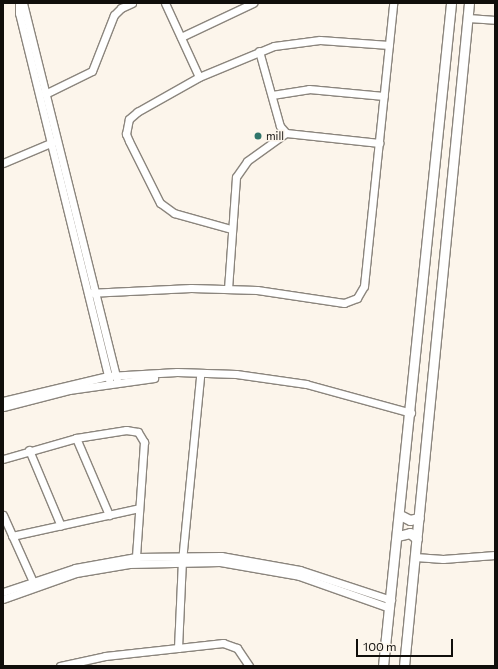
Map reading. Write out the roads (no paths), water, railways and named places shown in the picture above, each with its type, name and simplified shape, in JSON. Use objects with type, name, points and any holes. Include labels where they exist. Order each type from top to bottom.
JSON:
[{"type":"street","points":[[19,3],[19,14],[96,293],[117,378]]},
{"type":"street","points":[[23,3],[45,94],[54,142],[88,293],[109,379]]},
{"type":"street","points":[[45,94],[92,71],[114,15],[121,8],[132,3]]},
{"type":"street","points":[[165,3],[199,77]]},
{"type":"street","points":[[181,37],[253,3]]},
{"type":"street","points":[[88,293],[228,289],[257,290],[344,303],[357,298],[364,286],[393,3]]},
{"type":"street","points":[[383,666],[398,536],[451,3]]},
{"type":"street","points":[[404,666],[469,3]]},
{"type":"street","points":[[468,18],[495,20]]},
{"type":"street","points":[[231,228],[166,209],[155,195],[126,134],[129,119],[137,112],[199,77],[260,51],[304,41],[389,46]]},
{"type":"street","points":[[260,51],[280,126],[286,133],[379,144]]},
{"type":"street","points":[[272,95],[309,90],[384,96]]},
{"type":"street","points":[[228,289],[234,184],[239,171],[248,162],[286,133]]},
{"type":"street","points":[[3,163],[54,142]]},
{"type":"street","points":[[3,401],[109,379],[177,372],[271,378],[341,392],[410,415]]},
{"type":"street","points":[[117,378],[200,377],[291,386],[350,399],[410,415]]},
{"type":"street","points":[[178,648],[182,558],[200,377]]},
{"type":"street","points":[[3,407],[109,379]]},
{"type":"street","points":[[3,459],[29,450],[76,438],[126,430],[138,432],[142,437],[136,557]]},
{"type":"street","points":[[76,438],[109,515]]},
{"type":"street","points":[[29,450],[61,526]]},
{"type":"street","points":[[12,536],[139,508]]},
{"type":"street","points":[[3,515],[34,583]]},
{"type":"street","points":[[400,515],[410,520],[419,518]]},
{"type":"street","points":[[398,536],[410,533],[417,539]]},
{"type":"street","points":[[415,557],[443,559],[495,555]]},
{"type":"street","points":[[3,592],[76,573],[129,564],[182,558],[221,556],[262,562],[300,570],[391,604]]},
{"type":"street","points":[[3,599],[34,583],[74,568],[136,557],[182,558]]},
{"type":"street","points":[[60,666],[80,660],[227,643],[240,651],[249,666]]},
{"type":"place","name":"mill","points":[[258,136]]}]
